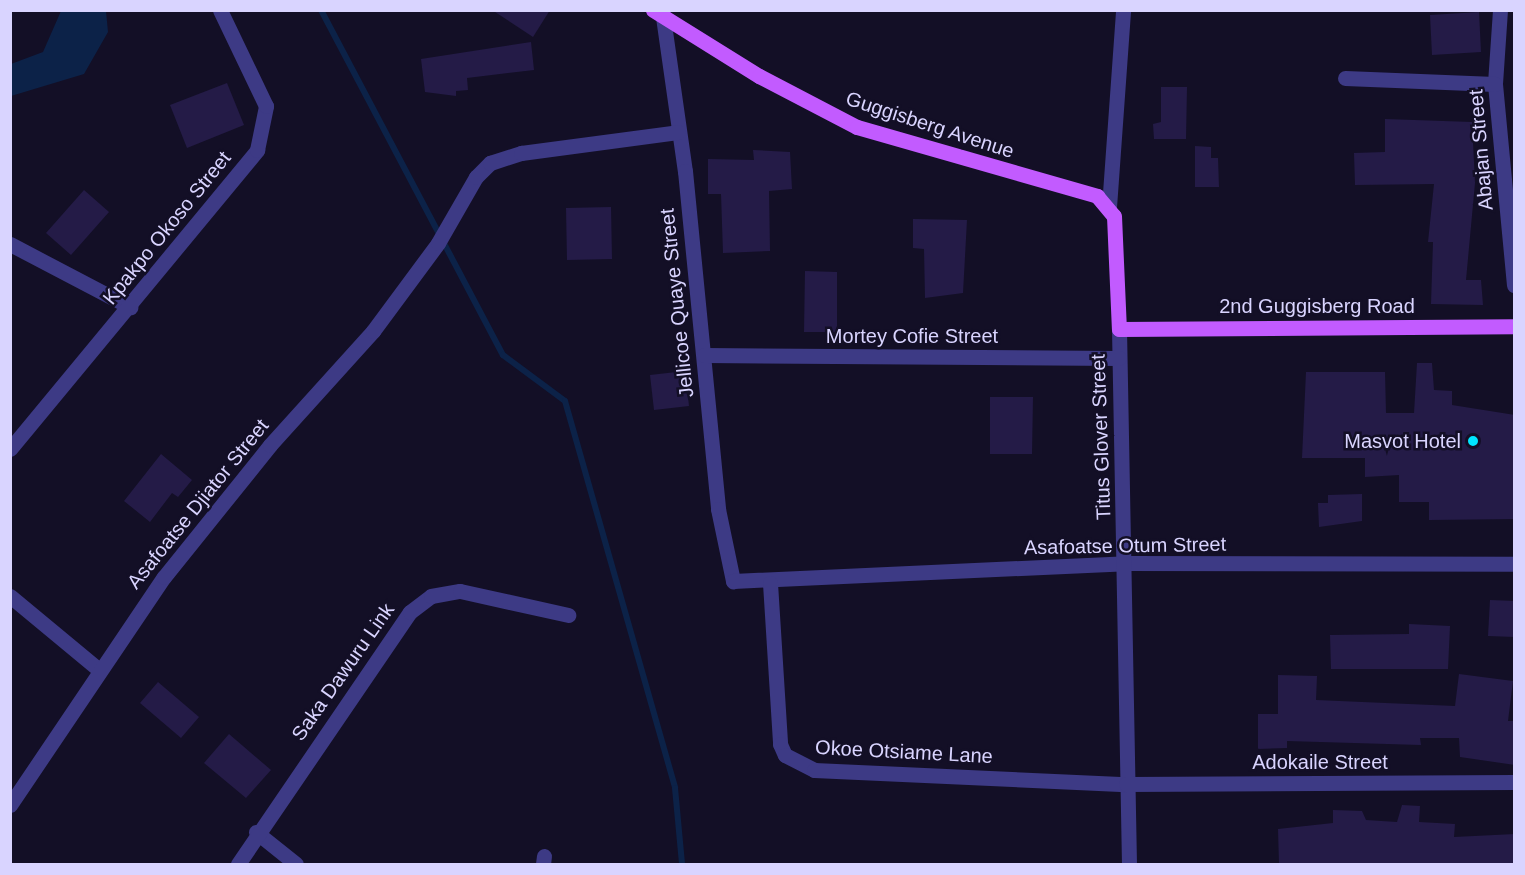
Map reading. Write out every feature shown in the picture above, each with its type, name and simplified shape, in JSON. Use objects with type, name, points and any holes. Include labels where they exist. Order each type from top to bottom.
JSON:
[{"type":"main road","name":"Guggisberg Avenue","points":[[659,12],[759,76],[857,128],[1083,192],[1108,207]]},
{"type":"main road","name":"Titus Glover Street","points":[[1108,207],[1115,223],[1119,329]]},
{"type":"main road","name":"2nd Guggisberg Road","points":[[1119,329],[1515,326]]},
{"type":"street","name":"Kpakpo Okoso Street","points":[[10,449],[130,307],[257,150],[265,129],[266,106],[220,10]]},
{"type":"street","name":"Titus Glover Street","points":[[1108,207],[1123,10]]},
{"type":"street","name":"Abajan Street","points":[[1500,10],[1495,84],[1515,285]]},
{"type":"street","name":"Jellicoe Quaye Street","points":[[659,12],[678,132],[704,355],[718,509],[730,578],[737,584]]},
{"type":"street","points":[[1345,78],[1495,84]]},
{"type":"street","name":"Asafoatse Djiator Street","points":[[10,806],[99,670],[231,491],[373,331],[438,243],[466,193],[490,163],[521,153],[678,132]]},
{"type":"street","points":[[10,244],[130,307]]},
{"type":"street","name":"Titus Glover Street","points":[[1119,329],[1126,563],[1128,864]]},
{"type":"street","name":"Mortey Cofie Street","points":[[704,355],[1119,358]]},
{"type":"street","name":"Asafoatse Otum Street","points":[[737,584],[1126,563],[1515,564]]},
{"type":"street","name":"Okoe Otsiame Lane","points":[[770,583],[780,744],[799,765],[1126,784]]},
{"type":"street","name":"Saka Dawuru Link","points":[[238,864],[256,832],[410,612],[431,596],[460,591],[568,615]]},
{"type":"street","points":[[10,596],[99,670]]},
{"type":"street","name":"Adokaile Street","points":[[1126,784],[1515,782]]},
{"type":"street","points":[[256,832],[296,864]]},
{"type":"water","points":[[61,11],[106,11],[108,32],[84,74],[11,96],[11,64],[43,52]]},
{"type":"building","points":[[492,10],[550,10],[533,37]]},
{"type":"building","points":[[1479,12],[1481,52],[1432,55],[1430,15]]},
{"type":"building","points":[[531,42],[534,70],[467,78],[468,90],[456,91],[456,96],[425,92],[421,59]]},
{"type":"building","points":[[227,83],[244,125],[187,148],[170,105]]},
{"type":"building","points":[[1161,87],[1187,87],[1186,139],[1154,139],[1153,124],[1161,122]]},
{"type":"building","points":[[1385,119],[1472,122],[1475,183],[1466,280],[1481,280],[1483,305],[1431,304],[1433,242],[1428,242],[1434,184],[1355,185],[1354,153],[1385,152]]},
{"type":"building","points":[[1195,146],[1211,147],[1211,158],[1218,158],[1219,187],[1195,187]]},
{"type":"building","points":[[753,150],[790,152],[792,189],[769,191],[770,251],[723,253],[721,194],[708,194],[708,159],[754,160]]},
{"type":"building","points":[[84,190],[109,212],[71,255],[46,233]]},
{"type":"building","points":[[611,207],[612,259],[567,260],[566,208]]},
{"type":"building","points":[[913,219],[967,220],[963,293],[925,298],[924,249],[913,248]]},
{"type":"building","points":[[805,271],[837,272],[837,332],[804,332]]},
{"type":"building","points":[[1417,363],[1432,363],[1434,390],[1452,391],[1452,405],[1515,415],[1515,519],[1429,520],[1429,502],[1399,502],[1399,475],[1365,477],[1365,458],[1302,458],[1306,372],[1385,372],[1386,413],[1414,413]]},
{"type":"building","points":[[685,371],[689,406],[654,410],[650,375]]},
{"type":"building","points":[[990,397],[1033,397],[1032,454],[990,454]]},
{"type":"building","points":[[161,454],[192,480],[178,497],[172,493],[150,522],[124,501]]},
{"type":"building","points":[[1362,494],[1362,521],[1319,527],[1318,503],[1328,503],[1328,495]]},
{"type":"building","points":[[1490,600],[1515,601],[1515,637],[1488,636]]},
{"type":"building","points":[[1409,624],[1450,626],[1448,669],[1331,669],[1330,635],[1409,634]]},
{"type":"building","points":[[1459,674],[1513,681],[1508,721],[1515,721],[1515,765],[1460,757],[1459,738],[1420,738],[1421,745],[1287,741],[1287,748],[1258,749],[1258,714],[1278,714],[1278,675],[1317,676],[1316,700],[1455,706]]},
{"type":"building","points":[[158,682],[199,717],[181,738],[140,703]]},
{"type":"building","points":[[229,734],[271,770],[246,798],[204,763]]},
{"type":"building","points":[[1402,805],[1420,806],[1419,822],[1455,824],[1454,837],[1515,834],[1515,864],[1279,864],[1278,829],[1333,823],[1333,810],[1362,811],[1366,820],[1397,822]]},
{"type":"waterway","points":[[321,10],[503,355],[565,401],[675,788],[682,864]]},
{"type":"place","name":"Masvot Hotel","points":[[1473,441]]}]
